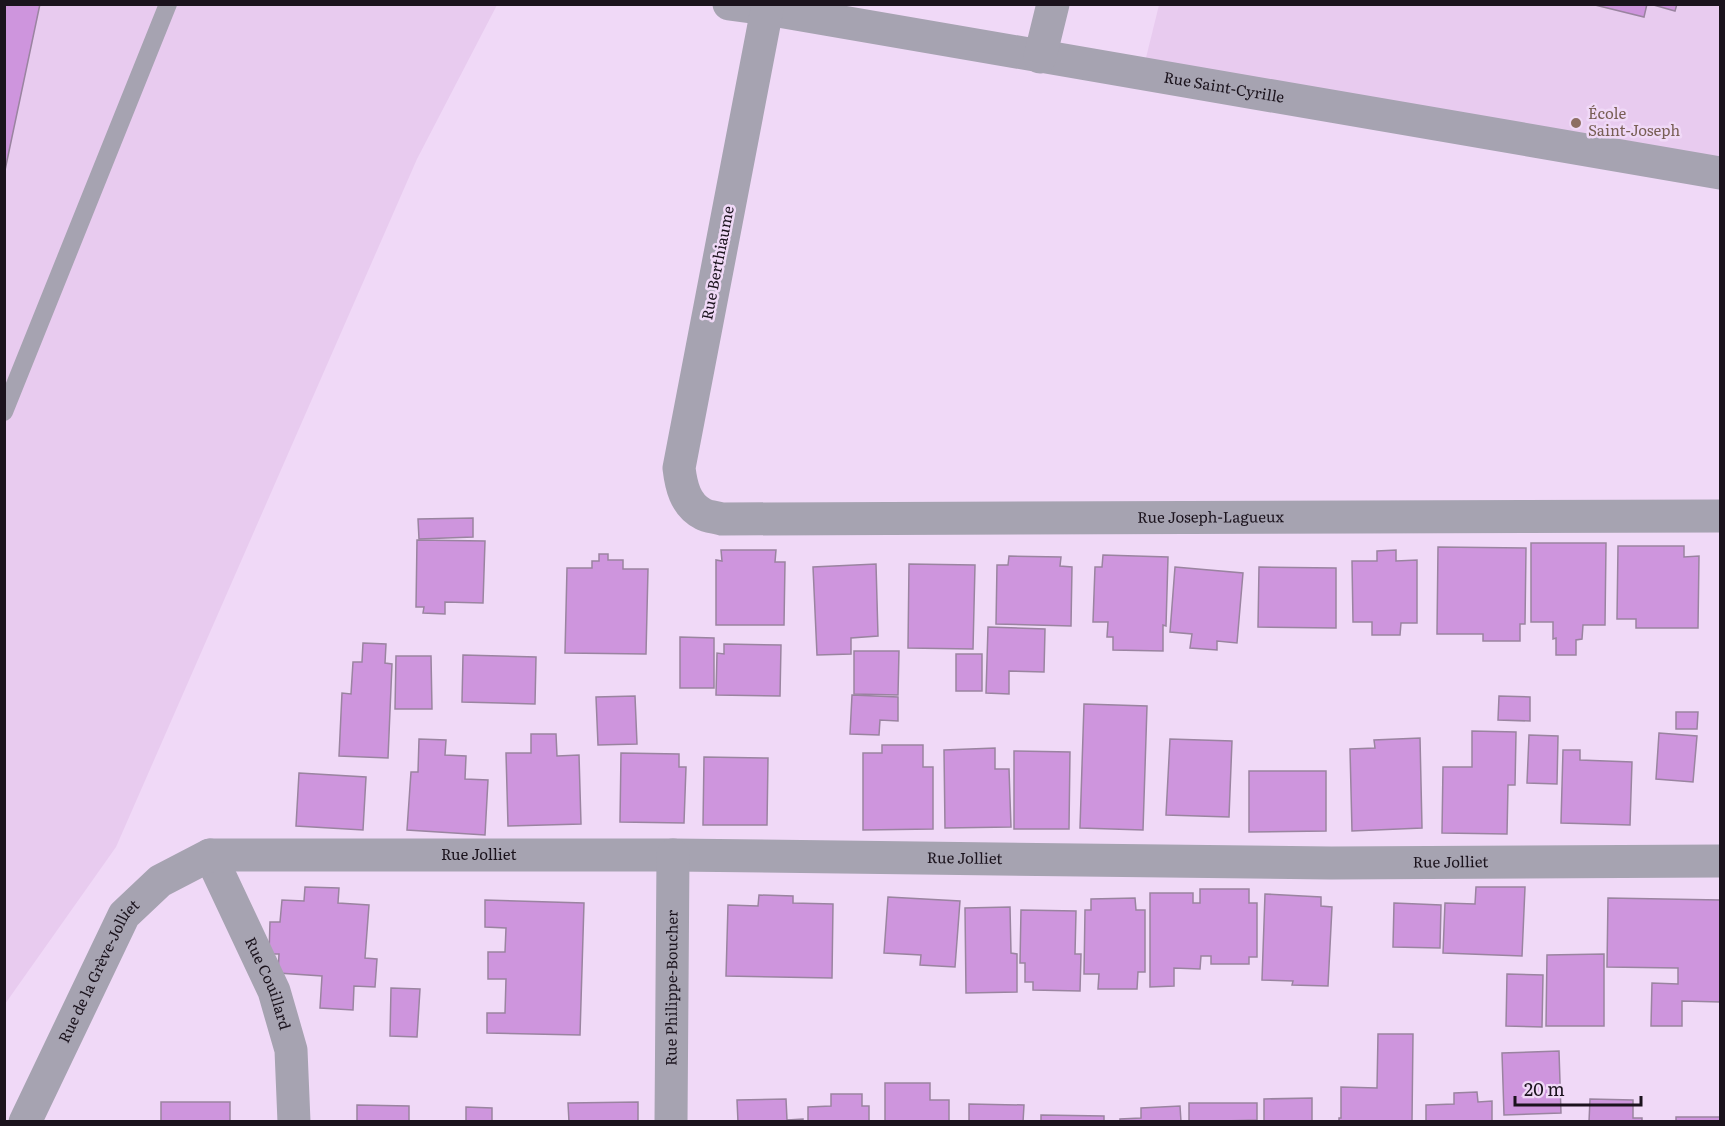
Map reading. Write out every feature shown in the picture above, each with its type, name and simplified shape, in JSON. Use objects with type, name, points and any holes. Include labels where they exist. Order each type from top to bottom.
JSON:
[{"type":"street","name":"Rue Saint-Cyrille","points":[[729,4],[767,7],[1040,57],[1720,173]]},
{"type":"street","points":[[1040,57],[1053,4]]},
{"type":"street","name":"Rue Berthiaume","points":[[702,514],[689,503],[682,486],[679,468],[767,7]]},
{"type":"street","name":"Rue Joseph-Lagueux","points":[[702,514],[722,519],[1720,516]]},
{"type":"street","name":"Rue Jolliet","points":[[210,855],[673,855],[1331,863],[1720,861]]},
{"type":"street","name":"Rue de la Grève-Jolliet","points":[[25,1122],[124,915],[160,881],[210,855]]},
{"type":"street","name":"Rue Couillard","points":[[210,855],[274,991],[291,1050],[294,1122]]},
{"type":"street","name":"Rue Philippe-Boucher","points":[[671,1122],[673,855]]},
{"type":"lane","points":[[4,412],[168,4]]},
{"type":"shaded area","points":[[5,5],[497,5],[417,159],[116,847],[5,1004]]},
{"type":"shaded area","name":"École Saint-Joseph","points":[[1159,5],[1720,5],[1720,173],[1142,74]]},
{"type":"building","points":[[4,4],[40,4],[4,175]]},
{"type":"building","points":[[1591,4],[1647,4],[1644,17]]},
{"type":"building","points":[[1650,4],[1677,4],[1675,11]]},
{"type":"building","points":[[473,518],[473,537],[419,539],[418,519]]},
{"type":"building","points":[[417,540],[485,541],[483,603],[445,602],[445,614],[423,613],[424,607],[416,607]]},
{"type":"building","points":[[1531,543],[1606,543],[1605,625],[1583,625],[1582,639],[1576,640],[1576,655],[1556,655],[1553,622],[1531,622]]},
{"type":"building","points":[[1618,546],[1684,546],[1684,557],[1699,556],[1698,628],[1636,628],[1636,619],[1617,619]]},
{"type":"building","points":[[1438,547],[1526,548],[1525,624],[1520,624],[1520,641],[1483,641],[1483,634],[1437,634]]},
{"type":"building","points":[[721,550],[776,550],[775,562],[785,562],[784,625],[716,625],[716,560],[722,561]]},
{"type":"building","points":[[1396,550],[1396,561],[1417,560],[1417,623],[1401,623],[1400,635],[1372,635],[1372,622],[1353,622],[1352,561],[1377,561],[1377,551]]},
{"type":"building","points":[[599,554],[608,554],[608,560],[623,560],[623,569],[648,569],[646,654],[565,653],[567,568],[592,568],[592,561],[599,561]]},
{"type":"building","points":[[1103,555],[1168,557],[1163,651],[1113,650],[1113,637],[1107,637],[1108,622],[1093,622],[1095,567],[1102,567]]},
{"type":"building","points":[[1009,556],[1061,557],[1060,566],[1072,567],[1071,626],[996,624],[997,565],[1008,565]]},
{"type":"building","points":[[876,564],[878,636],[851,638],[851,654],[817,655],[813,567]]},
{"type":"building","points":[[909,564],[975,565],[973,649],[908,648]]},
{"type":"building","points":[[1175,567],[1243,573],[1237,643],[1217,641],[1217,650],[1190,648],[1192,634],[1170,632]]},
{"type":"building","points":[[1259,567],[1336,568],[1336,628],[1258,627]]},
{"type":"building","points":[[988,627],[1045,629],[1044,672],[1009,671],[1009,694],[986,693]]},
{"type":"building","points":[[680,637],[714,638],[714,688],[680,688]]},
{"type":"building","points":[[363,643],[386,644],[385,663],[392,664],[388,758],[339,756],[342,693],[351,694],[353,662],[362,662]]},
{"type":"building","points":[[724,644],[781,645],[780,696],[716,695],[717,653],[724,654]]},
{"type":"building","points":[[854,651],[899,651],[898,695],[854,694]]},
{"type":"building","points":[[956,654],[982,654],[982,691],[956,691]]},
{"type":"building","points":[[463,655],[536,657],[535,704],[462,702]]},
{"type":"building","points":[[396,656],[431,656],[432,709],[395,709]]},
{"type":"building","points":[[852,695],[898,697],[898,721],[880,720],[879,735],[850,734]]},
{"type":"building","points":[[635,696],[637,744],[598,745],[596,697]]},
{"type":"building","points":[[1499,696],[1530,697],[1530,721],[1498,720]]},
{"type":"building","points":[[1084,704],[1147,706],[1143,830],[1080,828]]},
{"type":"building","points":[[1676,712],[1698,712],[1697,729],[1676,729]]},
{"type":"building","points":[[1472,731],[1516,732],[1515,785],[1508,785],[1507,834],[1442,833],[1443,767],[1472,767]]},
{"type":"building","points":[[1659,733],[1697,736],[1693,782],[1656,779]]},
{"type":"building","points":[[531,734],[556,734],[557,756],[579,755],[581,824],[508,826],[506,753],[531,753]]},
{"type":"building","points":[[1529,735],[1558,736],[1557,784],[1527,783]]},
{"type":"building","points":[[1420,738],[1422,828],[1352,831],[1350,749],[1375,748],[1374,740]]},
{"type":"building","points":[[419,739],[446,740],[445,755],[466,756],[465,779],[488,780],[485,835],[407,830],[411,772],[418,772]]},
{"type":"building","points":[[1170,739],[1232,741],[1229,817],[1166,815]]},
{"type":"building","points":[[882,745],[923,745],[923,767],[933,767],[933,829],[863,830],[863,753],[882,753]]},
{"type":"building","points":[[995,748],[995,769],[1009,769],[1011,827],[945,828],[944,750]]},
{"type":"building","points":[[1563,750],[1580,750],[1580,760],[1632,762],[1630,825],[1561,823]]},
{"type":"building","points":[[1014,751],[1070,752],[1069,829],[1014,829]]},
{"type":"building","points":[[621,753],[679,754],[679,767],[686,767],[684,823],[620,822]]},
{"type":"building","points":[[704,757],[768,758],[767,825],[703,825]]},
{"type":"building","points":[[1249,771],[1326,771],[1326,831],[1249,832]]},
{"type":"building","points":[[299,773],[366,777],[363,830],[296,826]]},
{"type":"building","points":[[305,887],[339,888],[338,903],[369,905],[365,958],[377,959],[375,987],[354,986],[353,1010],[320,1008],[322,976],[278,973],[279,954],[269,954],[270,922],[280,922],[282,900],[304,901]]},
{"type":"building","points":[[1476,887],[1525,887],[1522,956],[1443,953],[1445,903],[1475,904]]},
{"type":"building","points":[[1200,889],[1249,889],[1249,903],[1257,903],[1257,957],[1249,957],[1249,964],[1211,964],[1211,956],[1201,956],[1200,969],[1174,968],[1174,986],[1150,987],[1150,893],[1193,893],[1193,903],[1200,903]]},
{"type":"building","points":[[1265,894],[1321,897],[1321,906],[1332,907],[1328,986],[1292,985],[1293,981],[1262,980]]},
{"type":"building","points":[[759,895],[793,896],[793,903],[833,904],[832,978],[726,976],[728,905],[758,906]]},
{"type":"building","points":[[888,897],[960,901],[955,967],[920,965],[921,955],[884,953]]},
{"type":"building","points":[[1135,898],[1136,910],[1145,910],[1145,972],[1138,972],[1137,989],[1098,989],[1099,974],[1084,974],[1085,910],[1091,910],[1091,899]]},
{"type":"building","points":[[1608,898],[1720,900],[1720,1002],[1682,1001],[1682,1026],[1651,1026],[1652,983],[1678,984],[1678,968],[1607,967]]},
{"type":"building","points":[[485,900],[584,903],[580,1035],[487,1033],[487,1013],[505,1013],[506,979],[488,979],[488,952],[505,952],[506,928],[485,927]]},
{"type":"building","points":[[1394,903],[1441,905],[1440,948],[1393,947]]},
{"type":"building","points":[[1010,907],[1011,953],[1017,954],[1017,992],[966,993],[965,908]]},
{"type":"building","points":[[1021,910],[1076,911],[1075,954],[1081,954],[1080,991],[1033,990],[1033,982],[1025,982],[1025,963],[1020,963]]},
{"type":"building","points":[[1604,954],[1604,1026],[1546,1026],[1547,955]]},
{"type":"building","points":[[1507,974],[1543,975],[1542,1027],[1506,1026]]},
{"type":"building","points":[[391,988],[420,989],[417,1037],[390,1036]]},
{"type":"building","points":[[1378,1034],[1413,1034],[1412,1122],[1339,1122],[1341,1087],[1377,1088]]},
{"type":"building","points":[[1559,1051],[1561,1113],[1504,1115],[1502,1053]]},
{"type":"building","points":[[885,1083],[930,1083],[930,1100],[949,1100],[949,1122],[885,1122]]},
{"type":"building","points":[[1477,1092],[1478,1102],[1492,1101],[1492,1122],[1426,1122],[1426,1105],[1454,1104],[1454,1093]]},
{"type":"building","points":[[831,1094],[862,1094],[862,1106],[869,1106],[869,1122],[808,1122],[808,1107],[831,1106]]},
{"type":"building","points":[[1312,1098],[1312,1122],[1264,1122],[1264,1099]]},
{"type":"building","points":[[786,1099],[787,1120],[803,1119],[803,1122],[738,1122],[737,1100]]},
{"type":"building","points":[[1590,1099],[1633,1100],[1633,1118],[1642,1118],[1642,1122],[1589,1122]]},
{"type":"building","points":[[161,1102],[230,1102],[230,1122],[161,1122]]},
{"type":"building","points":[[638,1102],[638,1122],[569,1122],[568,1103]]},
{"type":"building","points":[[1189,1103],[1257,1103],[1257,1120],[1189,1122]]},
{"type":"building","points":[[969,1104],[1024,1105],[1023,1122],[969,1122]]},
{"type":"building","points":[[357,1105],[409,1106],[409,1122],[357,1122]]},
{"type":"building","points":[[1180,1106],[1181,1122],[1120,1122],[1120,1119],[1141,1118],[1141,1108]]},
{"type":"building","points":[[466,1107],[492,1108],[492,1122],[466,1122]]},
{"type":"building","points":[[1041,1115],[1104,1116],[1104,1122],[1041,1122]]},
{"type":"building","points":[[1676,1117],[1720,1117],[1720,1122],[1676,1122]]},
{"type":"place","name":"École Saint-Joseph","points":[[1576,123]]}]
